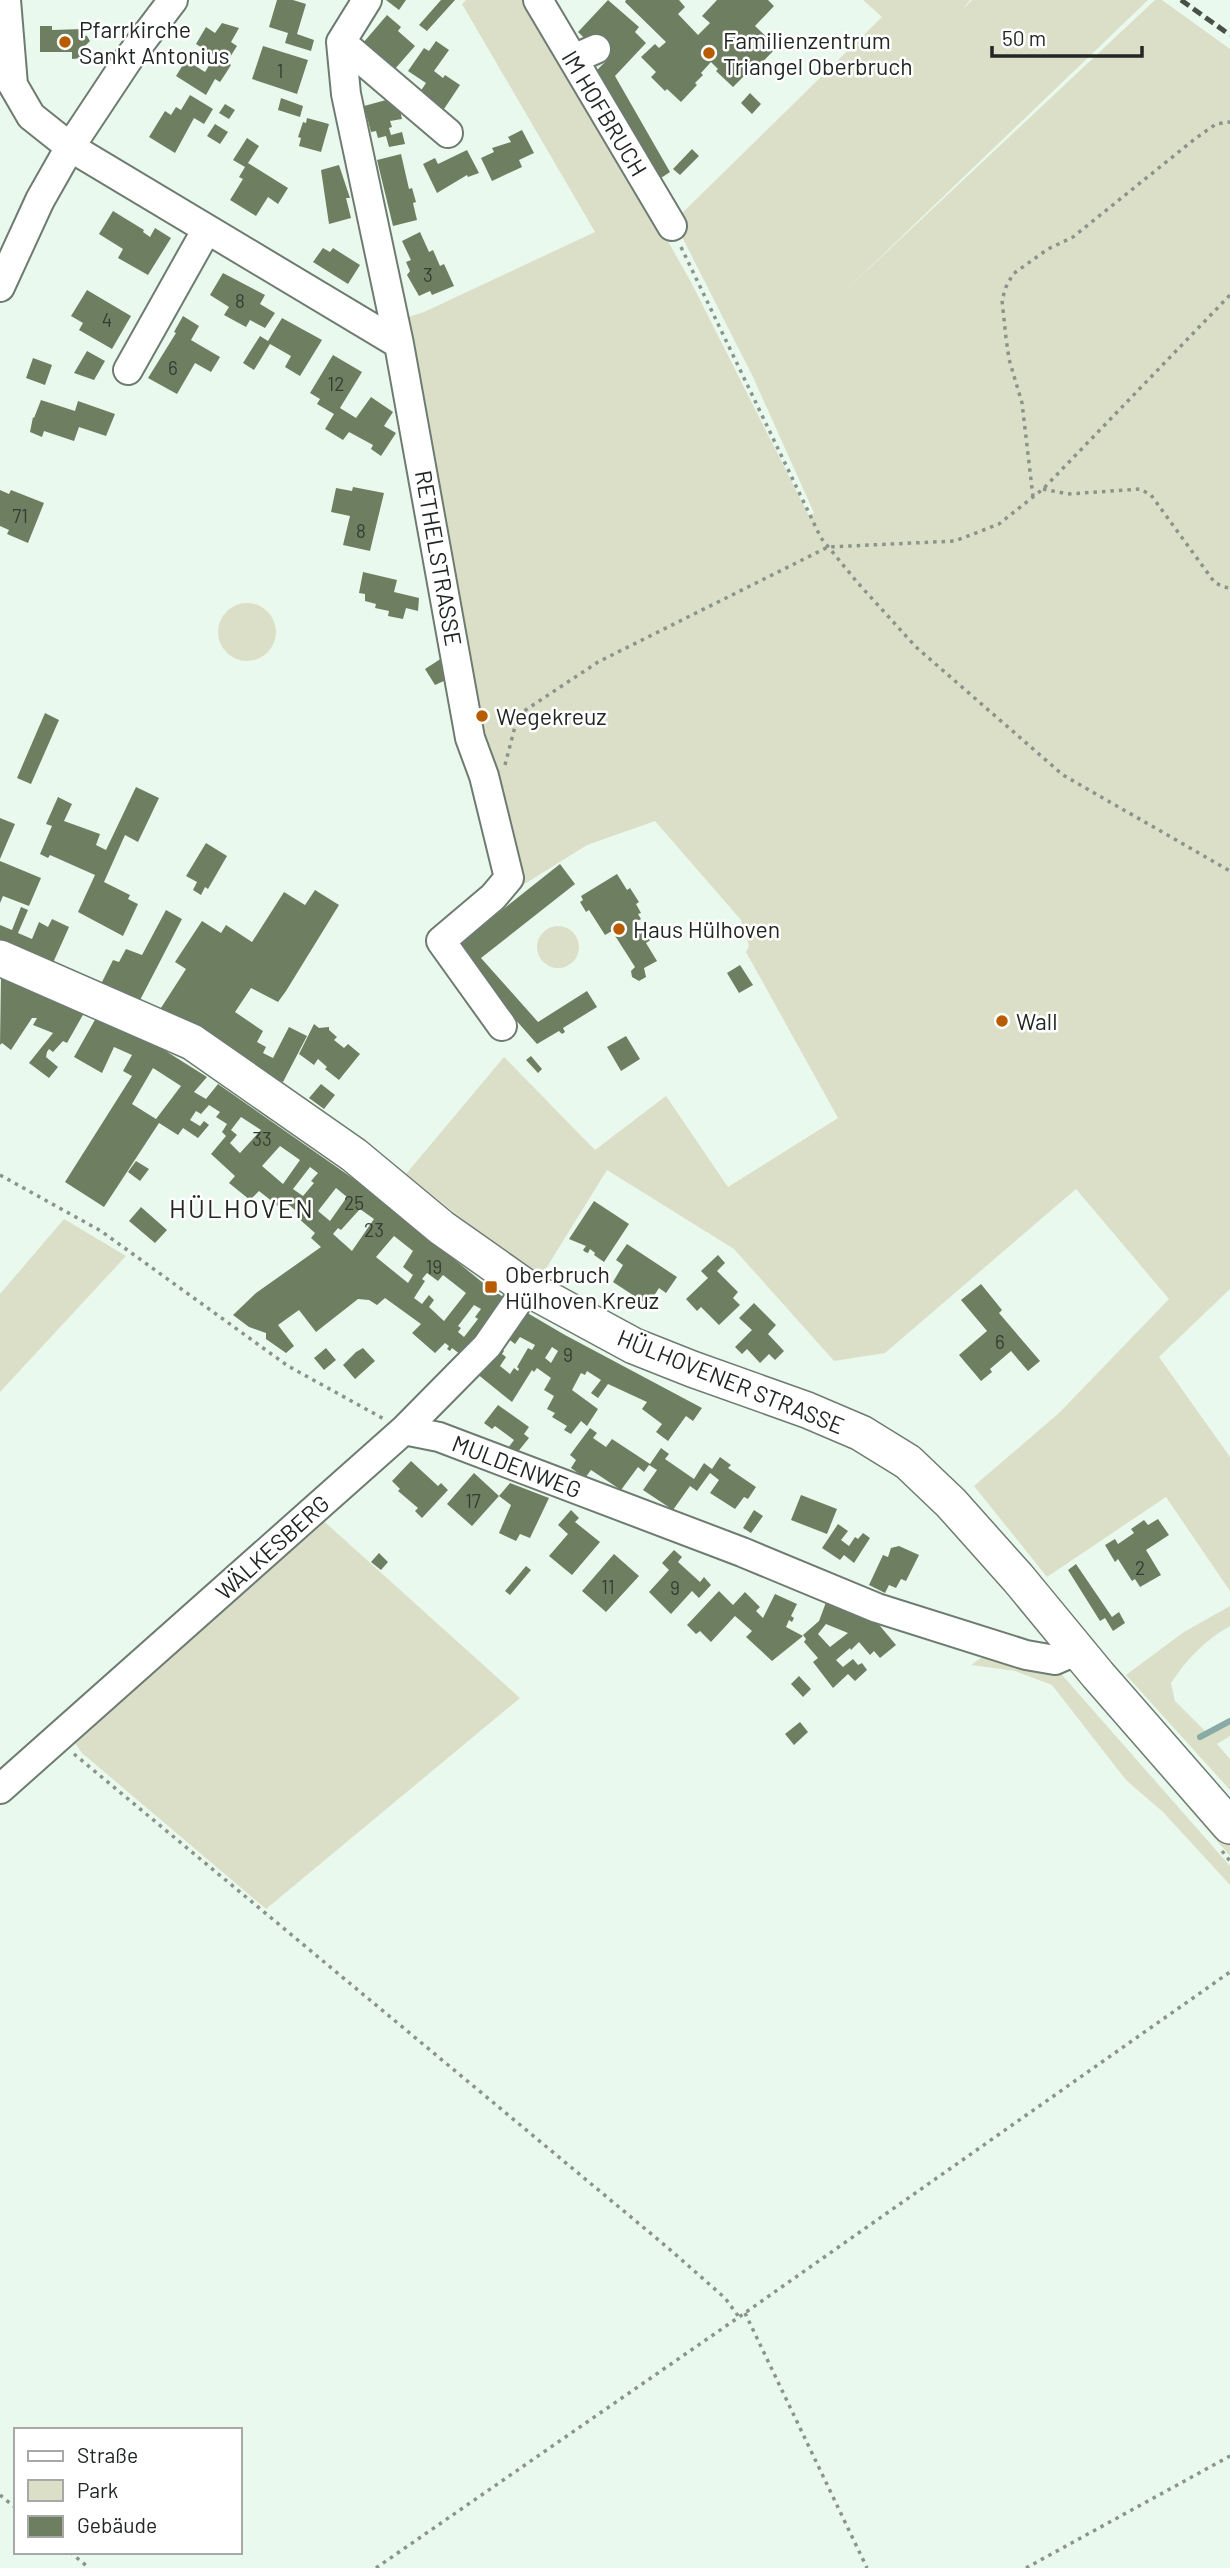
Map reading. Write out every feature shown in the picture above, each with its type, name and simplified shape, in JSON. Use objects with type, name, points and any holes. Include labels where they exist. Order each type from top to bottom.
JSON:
[{"type":"main road","name":"HÜLHOVENER STRASSE","points":[[0,958],[192,1042],[354,1155],[442,1228],[527,1288],[634,1346],[807,1409],[861,1433],[908,1462],[951,1503],[1018,1578],[1230,1826]]},
{"type":"street","points":[[6,0],[4,30],[13,85],[31,116],[70,147],[399,344]]},
{"type":"street","points":[[0,287],[40,200],[70,147],[129,58],[173,0]]},
{"type":"street","points":[[367,0],[341,42],[448,133]]},
{"type":"street","name":"IM HOFBRUCH","points":[[538,0],[584,54],[672,226]]},
{"type":"street","name":"RETHELSTRASSE","points":[[341,42],[346,94],[399,344],[470,738],[484,776],[509,878],[493,897],[441,941],[502,1026]]},
{"type":"street","points":[[128,370],[206,229]]},
{"type":"street","name":"WÄLKESBERG","points":[[0,1789],[404,1430],[486,1346],[527,1288]]},
{"type":"street","name":"MULDENWEG","points":[[404,1430],[439,1437],[742,1552],[877,1608],[1026,1655],[1055,1660],[1077,1650]]},
{"type":"path","points":[[1033,497],[1022,403],[1009,359],[1004,325],[1002,300],[1013,274],[1048,249],[1073,236],[1196,138],[1216,124],[1230,122]]},
{"type":"path","points":[[672,226],[821,538],[828,547],[916,647],[1063,775],[1230,871]]},
{"type":"path","points":[[507,777],[505,765],[518,715],[598,662],[828,547],[955,541],[999,524],[1043,489],[1230,295]]},
{"type":"path","points":[[1043,489],[1068,494],[1140,489],[1151,495],[1214,583],[1230,589]]},
{"type":"path","points":[[0,1175],[101,1231],[288,1366],[404,1430]]},
{"type":"path","points":[[56,1739],[667,2247],[725,2298],[740,2317]]},
{"type":"path","points":[[376,2568],[740,2317],[1230,1972]]},
{"type":"path","points":[[745,2313],[867,2568]]},
{"type":"path","points":[[1026,2568],[1230,2456]]},
{"type":"path","points":[[0,2494],[14,2506]]},
{"type":"path","points":[[72,2554],[89,2568]]},
{"type":"green space","points":[[466,0],[533,0],[692,284],[809,516],[814,513],[753,377],[674,221],[882,17],[863,0],[970,0],[963,9],[972,0],[1148,0],[845,291],[1155,0],[1162,0],[1230,49],[1230,1289],[1159,1357],[1230,1457],[1230,1591],[1166,1497],[1047,1577],[974,1486],[1059,1413],[1169,1299],[1076,1189],[885,1353],[834,1361],[734,1249],[607,1170],[542,1275],[471,1226],[406,1174],[504,1057],[595,1150],[666,1096],[728,1187],[838,1118],[746,952],[749,946],[741,920],[655,821],[587,845],[515,890],[488,770],[402,319],[424,312],[595,232],[462,4]]},
{"type":"green space","points":[[241,603],[253,603],[268,611],[276,626],[276,638],[268,653],[253,661],[241,661],[226,653],[218,638],[218,626],[226,611]]},
{"type":"green space","points":[[558,926],[573,932],[579,947],[573,962],[558,968],[543,962],[537,947],[543,932]]},
{"type":"green space","points":[[64,1219],[126,1256],[0,1392],[0,1294]]},
{"type":"green space","points":[[317,1515],[520,1698],[266,1909],[82,1753],[75,1743],[75,1731]]},
{"type":"green space","points":[[1230,1606],[1230,1626],[1197,1651],[1171,1683],[1175,1701],[1206,1732],[1230,1719],[1230,1736],[1217,1744],[1230,1759],[1230,1790],[1126,1675],[1184,1632]]},
{"type":"green space","points":[[988,1653],[1056,1668],[1230,1866],[1230,1885],[1163,1812],[1126,1780],[1052,1685],[1015,1671],[971,1665]]},
{"type":"green space","points":[[1067,1667],[1078,1669],[1230,1845],[1230,1856]]},
{"type":"building","points":[[277,0],[293,0],[306,4],[297,34],[314,40],[311,51],[285,43],[288,33],[269,27]]},
{"type":"building","points":[[386,0],[406,0],[399,10]]},
{"type":"building","points":[[441,0],[455,0],[427,31],[419,25]]},
{"type":"building","points":[[608,0],[639,27],[635,32],[646,43],[615,76],[670,172],[658,180],[594,73],[607,60],[578,32]]},
{"type":"building","name":"Familienzentrum Triangel Oberbruch","points":[[679,0],[685,7],[678,14],[698,35],[710,23],[702,16],[717,0],[768,0],[774,6],[755,26],[777,47],[748,77],[746,74],[733,87],[716,71],[718,69],[711,62],[701,73],[703,75],[695,83],[697,85],[681,102],[651,77],[656,72],[641,57],[655,44],[659,48],[666,42],[625,2]]},
{"type":"building","points":[[387,15],[401,27],[398,31],[415,46],[394,70],[363,43]]},
{"type":"building","points":[[222,23],[239,28],[231,42],[237,46],[227,62],[231,65],[226,73],[220,82],[215,79],[206,95],[176,76],[186,60],[205,72],[215,56],[196,44],[206,27],[215,33]]},
{"type":"building","name":"Pfarrkirche Sankt Antonius","points":[[40,26],[52,26],[52,30],[83,29],[83,35],[90,41],[84,47],[84,58],[72,59],[72,52],[40,52]]},
{"type":"building","points":[[436,41],[449,50],[434,71],[460,85],[444,109],[420,92],[426,83],[408,71],[424,48],[429,51]]},
{"type":"building","points":[[263,46],[308,60],[297,94],[252,79]]},
{"type":"building","points":[[750,93],[761,104],[752,114],[741,103]]},
{"type":"building","points":[[190,95],[213,109],[204,124],[194,118],[175,153],[149,137],[165,111],[171,115],[176,107],[181,110]]},
{"type":"building","points":[[397,97],[402,119],[390,121],[392,127],[389,128],[391,135],[402,132],[405,144],[389,147],[386,136],[378,138],[376,131],[371,132],[364,106]]},
{"type":"building","points":[[281,98],[303,106],[300,117],[278,110]]},
{"type":"building","points":[[225,104],[235,110],[229,119],[219,113]]},
{"type":"building","points":[[307,118],[329,124],[321,152],[299,146],[301,138],[298,137]]},
{"type":"building","points":[[215,124],[228,132],[220,144],[207,136]]},
{"type":"building","points":[[522,130],[534,153],[519,160],[522,167],[492,181],[481,158],[494,152],[492,148],[511,142],[508,137]]},
{"type":"building","points":[[247,138],[259,146],[248,163],[288,188],[278,204],[268,197],[256,216],[230,200],[243,179],[239,177],[245,167],[233,160]]},
{"type":"building","points":[[692,149],[699,156],[680,175],[673,169]]},
{"type":"building","points":[[467,150],[479,173],[468,177],[467,175],[437,193],[423,164],[435,158],[438,164]]},
{"type":"building","points":[[401,154],[409,189],[412,188],[416,202],[413,203],[417,220],[393,226],[377,160]]},
{"type":"building","points":[[339,165],[350,198],[346,198],[351,218],[329,224],[321,170]]},
{"type":"building","points":[[113,211],[144,230],[150,237],[155,228],[171,238],[148,275],[118,258],[123,249],[99,234]]},
{"type":"building","points":[[420,232],[429,252],[433,250],[440,266],[444,264],[454,286],[432,295],[430,291],[419,296],[407,275],[410,271],[406,262],[411,260],[402,241]]},
{"type":"building","points":[[323,248],[330,252],[333,248],[360,265],[348,284],[313,262]]},
{"type":"building","points":[[223,273],[265,295],[260,304],[275,313],[265,328],[250,320],[246,327],[224,315],[229,307],[210,295]]},
{"type":"building","points":[[87,290],[131,316],[112,349],[79,330],[83,323],[71,316]]},
{"type":"building","points":[[183,316],[199,326],[191,340],[220,357],[211,372],[195,363],[177,394],[148,378],[176,333],[174,332]]},
{"type":"building","points":[[282,318],[322,340],[300,376],[285,367],[291,356],[270,344],[254,370],[243,363],[260,336],[268,341]]},
{"type":"building","points":[[87,351],[105,361],[94,380],[74,373]]},
{"type":"building","points":[[333,355],[362,372],[340,408],[356,418],[371,397],[393,412],[384,426],[396,433],[381,456],[371,449],[373,445],[349,432],[343,440],[325,429],[334,414],[317,404],[320,399],[310,393]]},
{"type":"building","points":[[33,358],[52,365],[45,385],[26,378]]},
{"type":"building","points":[[41,400],[75,411],[78,401],[115,414],[106,436],[79,427],[74,441],[44,431],[42,437],[30,432]]},
{"type":"building","points":[[353,487],[384,493],[370,551],[343,545],[350,516],[331,512],[336,488],[352,491]]},
{"type":"building","points":[[0,490],[9,494],[11,490],[44,503],[28,543],[7,534],[9,530],[0,526]]},
{"type":"building","points":[[363,572],[397,580],[394,592],[419,598],[418,611],[406,608],[403,619],[388,616],[389,611],[375,608],[376,604],[365,601],[365,594],[359,593]]},
{"type":"building","points":[[442,658],[446,680],[435,685],[425,669]]},
{"type":"building","points":[[45,713],[59,720],[31,784],[17,778]]},
{"type":"building","points":[[136,787],[159,798],[138,842],[125,835],[104,882],[130,895],[128,899],[138,904],[123,936],[78,912],[95,875],[50,855],[48,858],[40,854],[52,826],[46,824],[58,797],[72,804],[64,821],[100,834],[96,845],[106,850]]},
{"type":"building","points":[[0,818],[15,824],[0,859]]},
{"type":"building","points":[[206,843],[227,856],[208,889],[205,887],[201,895],[193,890],[197,882],[186,876]]},
{"type":"building","points":[[0,861],[41,878],[29,906],[3,896],[0,903]]},
{"type":"building","points":[[560,864],[575,884],[481,958],[538,1022],[587,991],[597,1007],[563,1028],[565,1032],[562,1034],[559,1031],[537,1044],[453,949]]},
{"type":"building","name":"Haus Hülhoven","points":[[617,874],[639,902],[636,904],[641,919],[634,923],[640,934],[646,931],[652,935],[652,939],[646,943],[657,961],[644,968],[646,977],[639,981],[632,977],[631,971],[635,967],[612,931],[605,935],[589,910],[586,912],[580,902],[583,900],[581,896]]},
{"type":"building","points":[[315,890],[339,905],[286,991],[278,1002],[251,988],[235,1012],[263,1031],[257,1042],[266,1047],[263,1053],[273,1058],[289,1027],[307,1036],[283,1082],[159,1011],[186,969],[175,962],[202,921],[221,933],[226,925],[252,942],[284,892],[305,905]]},
{"type":"building","points":[[21,907],[28,910],[18,933],[32,939],[39,922],[48,927],[52,919],[69,927],[52,965],[0,941],[0,925],[12,930]]},
{"type":"building","points":[[166,910],[182,919],[139,1002],[100,986],[113,960],[119,962],[126,949],[142,955]]},
{"type":"building","points":[[740,965],[753,985],[739,993],[727,973]]},
{"type":"building","points":[[1,977],[84,1013],[67,1043],[63,1041],[53,1052],[49,1049],[47,1052],[46,1057],[58,1067],[49,1078],[29,1063],[53,1033],[33,1025],[37,1018],[32,1018],[11,1050],[2,1043],[0,1045]]},
{"type":"building","points":[[96,1018],[153,1043],[207,1077],[194,1092],[206,1099],[218,1084],[371,1191],[488,1287],[508,1300],[465,1358],[452,1348],[450,1351],[447,1349],[449,1346],[445,1343],[435,1353],[412,1333],[421,1324],[385,1298],[377,1305],[369,1300],[358,1299],[316,1332],[299,1310],[278,1325],[294,1346],[286,1353],[266,1339],[266,1333],[249,1327],[233,1315],[256,1293],[321,1247],[311,1238],[315,1233],[297,1217],[300,1214],[283,1200],[278,1206],[259,1191],[250,1200],[229,1183],[235,1176],[211,1154],[226,1136],[222,1132],[227,1124],[216,1117],[220,1112],[209,1105],[201,1114],[196,1111],[190,1120],[200,1126],[204,1121],[209,1125],[198,1138],[183,1128],[178,1135],[159,1123],[104,1207],[65,1182],[132,1076],[123,1071],[132,1055],[114,1047],[102,1073],[74,1057]],"holes":[[[153,1068],[181,1086],[156,1119],[132,1104]],[[241,1117],[261,1130],[240,1153],[230,1143],[237,1135],[231,1130]],[[280,1146],[300,1160],[283,1184],[262,1166]],[[310,1167],[318,1173],[311,1181],[314,1183],[303,1196],[293,1189]],[[336,1188],[347,1197],[330,1221],[318,1211]],[[360,1209],[374,1219],[352,1251],[333,1234],[338,1228],[341,1230]],[[394,1236],[413,1251],[403,1267],[413,1275],[408,1283],[376,1257]],[[427,1273],[438,1281],[443,1275],[466,1293],[444,1321],[429,1307],[434,1300],[429,1295],[422,1304],[414,1298]],[[474,1305],[481,1309],[475,1317],[478,1319],[464,1337],[458,1332],[461,1328],[458,1326]]]},
{"type":"building","points":[[314,1024],[319,1028],[329,1027],[337,1037],[334,1040],[344,1048],[348,1044],[360,1054],[339,1080],[325,1069],[327,1067],[318,1059],[314,1065],[299,1054]]},
{"type":"building","points":[[626,1036],[640,1059],[621,1071],[607,1047]]},
{"type":"building","points":[[531,1056],[542,1069],[538,1073],[526,1060]]},
{"type":"building","points":[[321,1084],[335,1095],[324,1109],[309,1098]]},
{"type":"building","points":[[136,1161],[149,1169],[140,1181],[128,1172]]},
{"type":"building","points":[[594,1201],[629,1224],[604,1262],[590,1249],[588,1253],[585,1252],[583,1250],[586,1246],[569,1239]]},
{"type":"building","points":[[141,1207],[167,1230],[155,1243],[129,1221]]},
{"type":"building","points":[[627,1244],[677,1277],[666,1293],[659,1288],[648,1305],[613,1282],[623,1265],[616,1260]]},
{"type":"building","points":[[718,1255],[725,1263],[717,1271],[738,1292],[733,1298],[740,1305],[719,1325],[701,1307],[697,1311],[686,1299],[708,1278],[701,1271]]},
{"type":"building","points":[[981,1284],[1002,1310],[999,1313],[1040,1361],[1028,1371],[1011,1351],[990,1369],[992,1372],[981,1381],[959,1355],[987,1331],[961,1300]]},
{"type":"building","points":[[754,1303],[776,1325],[768,1334],[784,1351],[775,1360],[769,1354],[760,1363],[747,1349],[742,1354],[735,1347],[752,1330],[739,1318]]},
{"type":"building","points":[[524,1311],[702,1408],[693,1421],[686,1416],[668,1441],[656,1432],[662,1424],[642,1409],[647,1402],[608,1384],[598,1398],[591,1393],[601,1380],[587,1371],[585,1375],[581,1373],[572,1390],[598,1409],[587,1426],[581,1421],[571,1434],[564,1430],[567,1426],[552,1417],[555,1413],[547,1409],[554,1396],[544,1390],[551,1378],[537,1368],[534,1372],[532,1370],[512,1402],[476,1373],[499,1346],[506,1357],[500,1366],[510,1374],[514,1368],[518,1371],[517,1367],[528,1348],[532,1350],[535,1345],[520,1337],[515,1344],[506,1337]],"holes":[[[552,1347],[558,1351],[551,1363],[545,1358]]]},
{"type":"building","points":[[326,1348],[336,1360],[324,1370],[314,1358]]},
{"type":"building","points":[[363,1348],[375,1361],[355,1379],[343,1365]]},
{"type":"building","points":[[498,1405],[529,1427],[524,1434],[529,1438],[516,1454],[508,1448],[514,1440],[495,1426],[492,1429],[484,1423]]},
{"type":"building","points":[[590,1428],[597,1433],[593,1438],[606,1447],[612,1439],[650,1464],[661,1448],[669,1454],[665,1459],[694,1479],[704,1463],[712,1469],[720,1457],[731,1465],[728,1468],[756,1487],[748,1499],[744,1497],[735,1509],[710,1493],[719,1480],[710,1473],[697,1491],[690,1486],[673,1510],[643,1490],[657,1470],[649,1465],[644,1472],[638,1467],[621,1490],[591,1470],[585,1478],[571,1468],[576,1460],[570,1455]]},
{"type":"building","points":[[411,1461],[438,1486],[441,1483],[448,1490],[422,1518],[415,1511],[418,1508],[398,1491],[400,1489],[392,1481]]},
{"type":"building","points":[[474,1473],[499,1496],[472,1526],[447,1504]]},
{"type":"building","points":[[510,1483],[549,1498],[530,1538],[520,1534],[516,1541],[499,1533],[511,1505],[499,1496]]},
{"type":"building","points":[[801,1495],[837,1509],[827,1534],[791,1520]]},
{"type":"building","points":[[571,1510],[579,1518],[575,1522],[600,1542],[572,1575],[549,1556],[568,1534],[558,1525]]},
{"type":"building","points":[[754,1510],[763,1516],[751,1533],[743,1528]]},
{"type":"building","points":[[1158,1519],[1169,1535],[1146,1550],[1161,1575],[1140,1587],[1135,1579],[1132,1581],[1118,1559],[1115,1562],[1105,1545],[1115,1539],[1118,1544],[1134,1533],[1131,1529],[1144,1520],[1148,1525]]},
{"type":"building","points":[[838,1524],[848,1531],[841,1540],[849,1546],[855,1537],[858,1539],[863,1533],[870,1538],[854,1563],[844,1555],[840,1560],[822,1548]]},
{"type":"building","points":[[899,1546],[919,1555],[906,1581],[901,1579],[896,1588],[889,1585],[885,1593],[869,1585],[883,1555],[888,1557],[891,1548]]},
{"type":"building","points":[[674,1550],[682,1557],[678,1562],[700,1582],[704,1577],[711,1585],[699,1598],[692,1591],[671,1614],[649,1592],[669,1570],[662,1563]]},
{"type":"building","points":[[379,1553],[388,1562],[381,1570],[371,1562]]},
{"type":"building","points":[[614,1554],[639,1576],[606,1612],[582,1591]]},
{"type":"building","points":[[1076,1564],[1112,1617],[1119,1612],[1125,1623],[1113,1631],[1105,1618],[1100,1621],[1068,1570]]},
{"type":"building","points":[[526,1566],[531,1570],[510,1595],[505,1591]]},
{"type":"building","points":[[719,1591],[733,1605],[745,1592],[760,1607],[756,1611],[763,1618],[775,1594],[797,1604],[791,1616],[794,1618],[792,1622],[789,1620],[786,1627],[803,1636],[772,1661],[746,1637],[752,1631],[735,1616],[711,1642],[700,1631],[696,1634],[687,1625]]},
{"type":"building","points":[[828,1597],[870,1614],[896,1645],[880,1658],[874,1651],[870,1655],[859,1642],[851,1650],[850,1648],[836,1660],[843,1667],[853,1659],[858,1665],[862,1663],[867,1670],[855,1681],[848,1674],[833,1688],[813,1662],[818,1658],[804,1642],[806,1639],[803,1635],[819,1621]],"holes":[[[826,1624],[848,1633],[830,1647],[818,1634]]]},
{"type":"building","points":[[799,1676],[811,1689],[803,1697],[791,1684]]},
{"type":"building","points":[[800,1722],[808,1732],[794,1745],[785,1734]]},
{"type":"waterway","points":[[1200,1737],[1230,1721]]},
{"type":"railway","points":[[1181,0],[1230,35]]},
{"type":"place","name":"Pfarrkirche Sankt Antonius","points":[[65,42]]},
{"type":"place","name":"Familienzentrum Triangel Oberbruch","points":[[709,53]]},
{"type":"place","name":"Wegekreuz","points":[[482,716]]},
{"type":"place","name":"Haus Hülhoven","points":[[619,929]]},
{"type":"place","name":"Wall","points":[[1002,1021]]},
{"type":"place","name":"Oberbruch Hülhoven Kreuz","points":[[491,1287]]},
{"type":"district","name":"HÜLHOVEN","points":[[242,1207]]}]
